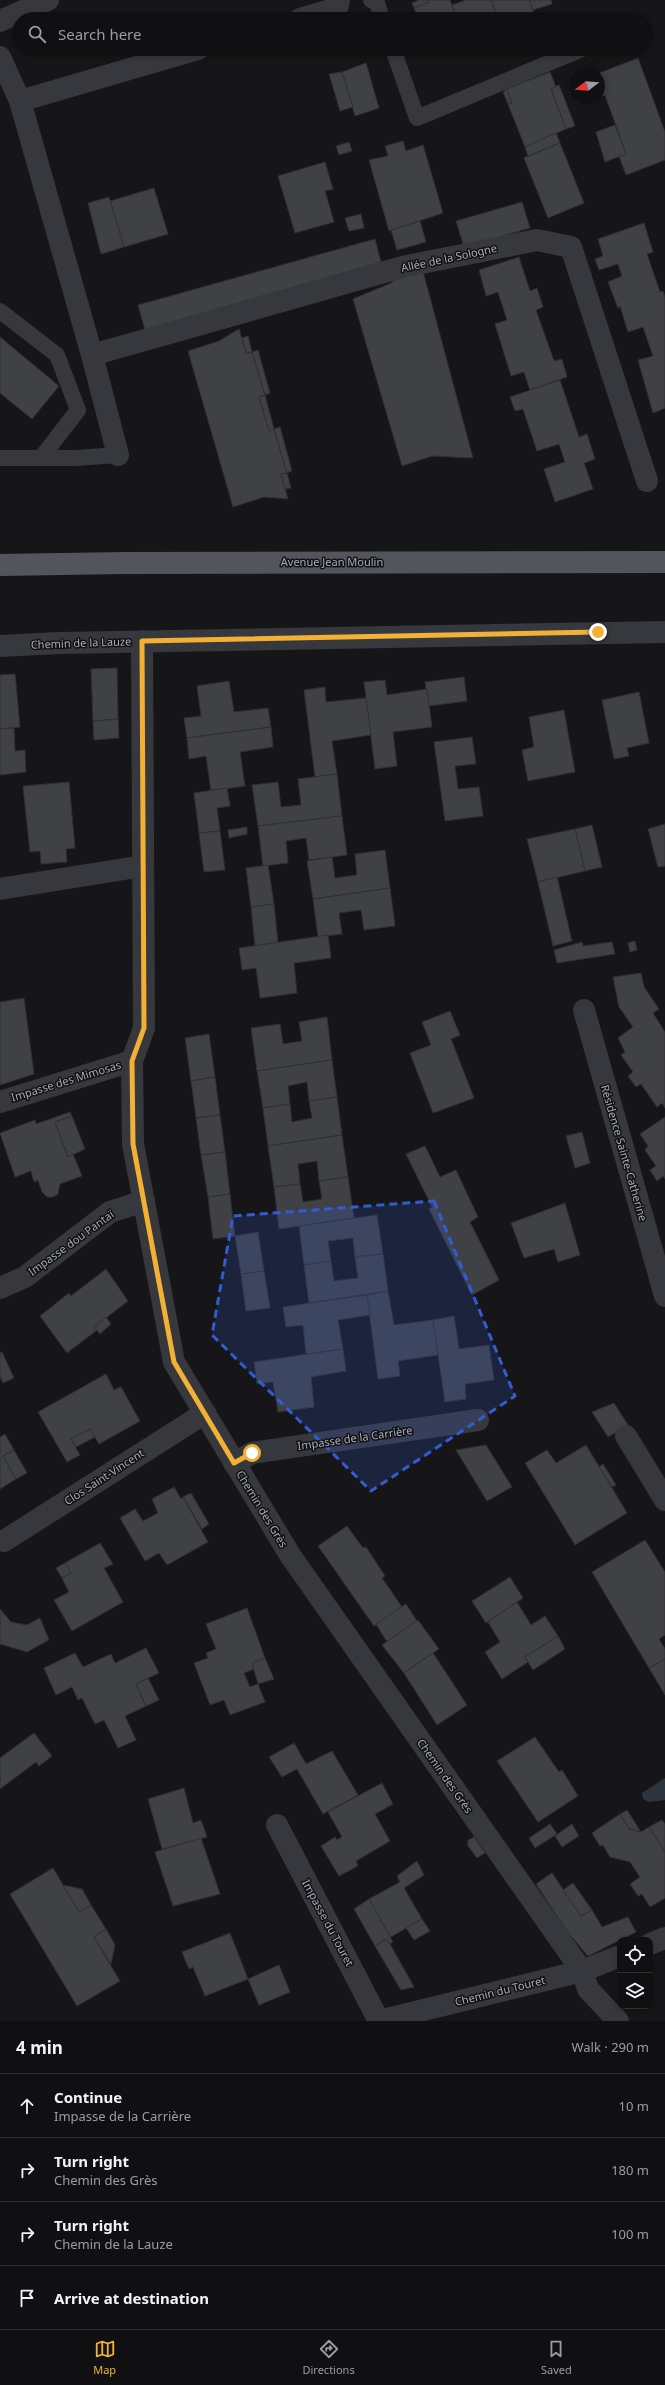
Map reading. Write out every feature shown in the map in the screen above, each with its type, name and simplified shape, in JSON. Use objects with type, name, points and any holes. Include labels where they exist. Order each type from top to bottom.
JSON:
[{"type":"main road","name":"Avenue Jean Moulin","points":[[0,565],[140,562],[665,562]]},
{"type":"street","points":[[21,12],[48,0]]},
{"type":"street","points":[[324,12],[337,8],[339,0]]},
{"type":"street","points":[[0,21],[12,16]]},
{"type":"street","points":[[20,101],[174,56]]},
{"type":"street","points":[[0,57],[20,101],[92,355],[118,455]]},
{"type":"street","name":"Allée de la Sologne","points":[[92,355],[402,267],[537,240],[571,247],[647,481]]},
{"type":"street","name":"Chemin de la Lauze","points":[[0,646],[142,641],[665,632]]},
{"type":"street","name":"Chemin des Grès","points":[[142,641],[144,1028],[132,1061],[133,1144],[174,1362],[290,1556],[582,1971],[588,1989],[618,2021]]},
{"type":"street","points":[[0,890],[143,866]]},
{"type":"street","name":"Résidence Sainte-Catherine","points":[[584,1010],[665,1296]]},
{"type":"street","name":"Impasse des Mimosas","points":[[0,1102],[132,1061]]},
{"type":"street","name":"Impasse dou Pantaï","points":[[0,1288],[25,1277],[110,1212],[144,1200]]},
{"type":"street","name":"Clos Saint-Vincent","points":[[4,1542],[205,1413]]},
{"type":"street","name":"Impasse de la Carrière","points":[[234,1463],[252,1453],[478,1420]]},
{"type":"street","points":[[626,1436],[665,1500]]},
{"type":"street","name":"Impasse du Touret","points":[[277,1825],[379,2021]]},
{"type":"street","points":[[653,1943],[665,1938]]},
{"type":"street","name":"Chemin du Touret","points":[[379,2021],[582,1971],[617,1957]]},
{"type":"lane","points":[[371,0],[376,3],[379,12]]},
{"type":"lane","points":[[395,56],[417,118],[565,56]]},
{"type":"lane","points":[[0,311],[57,355],[78,410],[41,458]]},
{"type":"lane","points":[[0,458],[118,455]]},
{"type":"highlighted area","points":[[434,1201],[515,1396],[371,1491],[212,1335],[233,1216]]},
{"type":"shaded area","points":[[665,1778],[665,1800],[649,1802],[643,1799],[642,1793]]},
{"type":"building","points":[[419,0],[428,0],[429,2],[414,8],[412,3]]},
{"type":"building","points":[[428,0],[450,0],[454,12],[415,12],[414,8],[429,2]]},
{"type":"building","points":[[466,0],[491,0],[495,12],[454,12],[452,5]]},
{"type":"building","points":[[491,0],[529,0],[533,12],[495,12]]},
{"type":"building","points":[[529,0],[551,0],[552,4],[533,10]]},
{"type":"building","points":[[638,58],[665,132],[665,160],[626,175],[619,156],[626,154],[605,95],[605,71]]},
{"type":"building","points":[[366,63],[379,108],[355,116],[342,72]]},
{"type":"building","points":[[342,72],[353,107],[340,111],[329,74]]},
{"type":"building","points":[[550,72],[556,87],[551,89],[566,129],[525,147],[508,104],[512,103],[507,89]]},
{"type":"building","points":[[559,85],[575,126],[566,129],[551,89]]},
{"type":"building","points":[[507,89],[512,103],[508,104],[503,92]]},
{"type":"building","points":[[615,125],[626,154],[605,162],[596,132]]},
{"type":"building","points":[[556,133],[560,143],[528,156],[525,147]]},
{"type":"building","points":[[403,141],[406,151],[423,145],[443,213],[389,231],[369,160],[388,156],[385,146]]},
{"type":"building","points":[[349,142],[352,151],[339,155],[336,146]]},
{"type":"building","points":[[560,143],[584,203],[548,218],[524,158]]},
{"type":"building","points":[[325,162],[333,189],[325,191],[334,222],[295,233],[278,176]]},
{"type":"building","points":[[154,188],[168,234],[124,247],[110,201]]},
{"type":"building","points":[[109,197],[124,247],[101,254],[88,203]]},
{"type":"building","points":[[522,202],[530,228],[464,247],[456,221]]},
{"type":"building","points":[[361,214],[364,228],[349,231],[345,218]]},
{"type":"building","points":[[420,221],[426,242],[397,250],[391,230]]},
{"type":"building","points":[[644,223],[653,252],[647,254],[660,292],[663,291],[665,297],[665,408],[653,413],[638,360],[653,356],[643,327],[628,332],[620,306],[618,308],[608,282],[622,276],[618,264],[599,270],[595,259],[603,256],[598,239]]},
{"type":"building","points":[[375,239],[381,262],[145,330],[138,305]]},
{"type":"building","points":[[519,257],[530,291],[537,288],[543,307],[536,310],[554,361],[562,359],[567,377],[530,390],[524,372],[511,376],[495,324],[507,320],[498,292],[486,296],[479,270]]},
{"type":"building","points":[[421,264],[473,458],[432,456],[402,466],[353,299],[389,284]]},
{"type":"building","points":[[239,329],[246,353],[252,352],[265,395],[259,397],[269,431],[274,429],[287,473],[281,474],[288,499],[264,497],[233,507],[188,351],[219,341]]},
{"type":"building","points":[[248,336],[252,352],[246,353],[242,338]]},
{"type":"building","points":[[0,337],[59,386],[32,419],[0,393]]},
{"type":"building","points":[[258,350],[270,393],[265,395],[252,352]]},
{"type":"building","points":[[560,380],[579,437],[587,434],[595,459],[584,463],[593,489],[555,502],[544,469],[565,462],[559,444],[537,451],[523,409],[515,411],[510,397]]},
{"type":"building","points":[[265,395],[274,429],[269,431],[259,397]]},
{"type":"building","points":[[280,427],[292,471],[287,473],[274,429]]},
{"type":"building","points":[[287,473],[291,488],[285,489],[281,474]]},
{"type":"building","points":[[117,668],[118,719],[93,721],[91,669]]},
{"type":"building","points":[[15,674],[20,727],[0,729],[0,675]]},
{"type":"building","points":[[464,677],[467,701],[429,706],[425,682]]},
{"type":"building","points":[[385,680],[387,695],[427,689],[432,727],[393,732],[397,766],[375,769],[364,682]]},
{"type":"building","points":[[229,681],[234,712],[268,708],[271,727],[187,738],[184,718],[201,716],[197,686]]},
{"type":"building","points":[[325,687],[326,702],[366,698],[371,735],[332,741],[337,774],[315,777],[304,690]]},
{"type":"building","points":[[639,692],[649,743],[627,748],[629,756],[614,759],[602,700]]},
{"type":"building","points":[[564,710],[575,772],[528,781],[522,750],[534,747],[529,717]]},
{"type":"building","points":[[118,719],[119,738],[94,740],[93,721]]},
{"type":"building","points":[[271,727],[273,747],[240,752],[245,786],[211,791],[206,756],[189,759],[187,738]]},
{"type":"building","points":[[14,728],[15,751],[25,750],[26,772],[0,775],[0,729]]},
{"type":"building","points":[[472,737],[476,764],[455,766],[458,789],[479,787],[483,816],[445,821],[434,742]]},
{"type":"building","points":[[337,774],[342,816],[258,826],[252,785],[278,782],[281,807],[301,805],[298,779]]},
{"type":"building","points":[[69,782],[75,848],[66,849],[67,862],[41,864],[40,851],[30,852],[23,786]]},
{"type":"building","points":[[227,788],[230,806],[217,808],[220,831],[199,833],[194,793]]},
{"type":"building","points":[[342,816],[347,855],[309,860],[306,838],[286,841],[288,863],[263,866],[258,826]]},
{"type":"building","points":[[665,824],[665,866],[658,867],[648,829]]},
{"type":"building","points":[[592,825],[602,867],[585,871],[575,829]]},
{"type":"building","points":[[247,827],[247,834],[229,838],[228,830]]},
{"type":"building","points":[[575,829],[585,871],[538,882],[527,839]]},
{"type":"building","points":[[220,831],[225,870],[204,872],[199,833]]},
{"type":"building","points":[[385,850],[390,888],[313,899],[307,861],[332,857],[335,878],[357,875],[355,854]]},
{"type":"building","points":[[268,865],[274,904],[251,907],[246,868]]},
{"type":"building","points":[[557,877],[572,941],[553,946],[538,882]]},
{"type":"building","points":[[390,888],[395,926],[364,930],[361,910],[339,913],[342,934],[318,937],[313,899]]},
{"type":"building","points":[[274,904],[278,943],[255,946],[251,907]]},
{"type":"building","points":[[328,935],[331,958],[294,963],[297,993],[260,998],[256,968],[242,970],[239,948]]},
{"type":"building","points":[[635,941],[637,950],[630,952],[628,943]]},
{"type":"building","points":[[582,942],[583,946],[612,942],[615,954],[557,963],[554,950]]},
{"type":"building","points":[[641,973],[644,987],[659,1009],[653,1013],[665,1032],[665,1108],[662,1103],[657,1107],[641,1084],[636,1087],[628,1076],[633,1072],[621,1055],[625,1052],[618,1038],[633,1027],[619,1007],[613,977]]},
{"type":"building","points":[[24,998],[34,1074],[0,1085],[0,1002]]},
{"type":"building","points":[[450,1011],[460,1035],[451,1039],[474,1098],[433,1113],[410,1053],[431,1045],[422,1022]]},
{"type":"building","points":[[327,1017],[332,1060],[257,1071],[251,1028],[280,1024],[283,1044],[302,1041],[299,1022]]},
{"type":"building","points":[[209,1034],[215,1077],[191,1081],[185,1038]]},
{"type":"building","points":[[332,1060],[337,1097],[309,1101],[307,1082],[288,1086],[290,1104],[263,1108],[257,1071]]},
{"type":"building","points":[[215,1077],[220,1115],[196,1118],[191,1081]]},
{"type":"building","points":[[337,1097],[342,1135],[268,1146],[263,1108],[290,1104],[292,1122],[312,1118],[309,1101]]},
{"type":"building","points":[[70,1112],[72,1116],[55,1122],[68,1157],[73,1154],[82,1176],[60,1184],[58,1194],[53,1197],[47,1197],[42,1192],[38,1180],[34,1182],[31,1171],[15,1177],[0,1133],[35,1120],[36,1124]]},
{"type":"building","points":[[220,1115],[225,1152],[201,1155],[196,1118]]},
{"type":"building","points":[[72,1116],[85,1149],[68,1157],[55,1122]]},
{"type":"building","points":[[665,1117],[665,1179],[663,1176],[657,1181],[650,1170],[656,1166],[645,1150],[648,1146],[640,1134]]},
{"type":"building","points":[[582,1132],[590,1163],[575,1168],[566,1136]]},
{"type":"building","points":[[342,1135],[348,1177],[319,1181],[317,1161],[298,1164],[300,1184],[274,1187],[268,1146]]},
{"type":"building","points":[[425,1146],[440,1177],[456,1170],[478,1217],[470,1222],[499,1280],[472,1295],[429,1209],[432,1207],[406,1154]]},
{"type":"building","points":[[225,1152],[230,1194],[208,1197],[201,1155]]},
{"type":"building","points":[[348,1177],[354,1218],[279,1229],[274,1187],[300,1184],[303,1202],[322,1199],[319,1181]]},
{"type":"building","points":[[230,1194],[235,1236],[213,1239],[208,1197]]},
{"type":"building","points":[[565,1203],[580,1255],[558,1262],[554,1249],[524,1258],[511,1223]]},
{"type":"building","points":[[377,1215],[383,1254],[355,1257],[353,1238],[328,1241],[331,1261],[304,1265],[299,1226]]},
{"type":"building","points":[[258,1232],[264,1271],[241,1274],[235,1236]]},
{"type":"building","points":[[383,1254],[388,1291],[309,1303],[304,1265],[331,1261],[334,1281],[358,1278],[355,1257]]},
{"type":"building","points":[[106,1269],[128,1301],[94,1327],[97,1330],[67,1353],[40,1316],[69,1293],[71,1296]]},
{"type":"building","points":[[264,1271],[270,1308],[246,1311],[241,1274]]},
{"type":"building","points":[[388,1291],[394,1325],[433,1320],[438,1355],[398,1361],[400,1376],[378,1379],[367,1295]]},
{"type":"building","points":[[367,1295],[370,1315],[338,1320],[343,1349],[306,1354],[303,1325],[286,1327],[283,1307]]},
{"type":"building","points":[[454,1316],[459,1349],[489,1345],[494,1380],[465,1384],[466,1399],[445,1402],[433,1320]]},
{"type":"building","points":[[106,1317],[111,1324],[100,1334],[94,1327]]},
{"type":"building","points":[[343,1349],[346,1371],[311,1377],[314,1407],[278,1412],[273,1382],[257,1384],[254,1362]]},
{"type":"building","points":[[2,1352],[14,1378],[3,1383],[0,1377],[0,1353]]},
{"type":"building","points":[[106,1374],[114,1390],[121,1387],[140,1421],[99,1444],[90,1429],[71,1439],[80,1455],[67,1462],[38,1412]]},
{"type":"building","points":[[614,1403],[628,1425],[608,1437],[592,1412]]},
{"type":"building","points":[[90,1429],[95,1437],[76,1447],[71,1439]]},
{"type":"building","points":[[5,1434],[14,1450],[3,1456],[16,1479],[0,1489],[0,1437]]},
{"type":"building","points":[[486,1445],[512,1487],[487,1501],[456,1450]]},
{"type":"building","points":[[586,1445],[627,1513],[575,1545],[525,1463],[547,1450],[556,1463]]},
{"type":"building","points":[[14,1450],[27,1473],[16,1479],[3,1456]]},
{"type":"building","points":[[603,1464],[616,1485],[612,1487],[599,1467]]},
{"type":"building","points":[[174,1487],[181,1499],[183,1497],[208,1542],[167,1565],[159,1553],[145,1561],[120,1518],[135,1509],[143,1521],[158,1513],[152,1499]]},
{"type":"building","points":[[191,1493],[209,1524],[202,1529],[183,1497]]},
{"type":"building","points":[[347,1526],[363,1548],[366,1547],[385,1576],[382,1578],[402,1607],[374,1626],[318,1546]]},
{"type":"building","points":[[645,1540],[665,1572],[665,1635],[659,1639],[665,1649],[665,1659],[649,1668],[592,1572]]},
{"type":"building","points":[[100,1543],[113,1564],[104,1568],[123,1602],[72,1631],[54,1600],[69,1592],[62,1578],[71,1573],[65,1563]]},
{"type":"building","points":[[65,1563],[71,1573],[62,1578],[56,1568]]},
{"type":"building","points":[[510,1577],[523,1598],[486,1623],[472,1601]]},
{"type":"building","points":[[517,1602],[531,1625],[545,1616],[558,1636],[525,1657],[528,1662],[502,1679],[485,1652],[500,1642],[488,1622]]},
{"type":"building","points":[[406,1604],[417,1621],[387,1642],[376,1624]]},
{"type":"building","points":[[247,1608],[265,1658],[252,1663],[254,1669],[244,1673],[250,1687],[258,1684],[265,1702],[230,1715],[224,1700],[210,1705],[194,1663],[208,1658],[206,1653],[216,1649],[206,1624]]},
{"type":"building","points":[[0,1609],[11,1622],[27,1625],[40,1618],[49,1640],[27,1652],[0,1644]]},
{"type":"building","points":[[418,1620],[439,1649],[404,1673],[382,1645]]},
{"type":"building","points":[[558,1636],[565,1649],[533,1670],[525,1657]]},
{"type":"building","points":[[146,1648],[159,1673],[136,1684],[146,1706],[125,1716],[136,1740],[118,1748],[104,1720],[95,1724],[82,1698],[78,1700],[72,1687],[56,1695],[44,1668],[75,1653],[83,1667],[111,1654],[115,1663]]},
{"type":"building","points":[[433,1653],[467,1705],[437,1725],[404,1673]]},
{"type":"building","points":[[265,1658],[274,1679],[258,1684],[252,1663]]},
{"type":"building","points":[[665,1659],[665,1695],[649,1668]]},
{"type":"building","points":[[148,1678],[159,1700],[146,1706],[136,1684]]},
{"type":"building","points":[[34,1733],[52,1756],[39,1766],[36,1762],[0,1789],[0,1758]]},
{"type":"building","points":[[535,1737],[559,1772],[562,1770],[578,1796],[538,1822],[497,1761]]},
{"type":"building","points":[[294,1743],[306,1764],[332,1751],[358,1795],[323,1814],[297,1769],[282,1777],[269,1757]]},
{"type":"building","points":[[382,1783],[393,1804],[375,1814],[390,1841],[356,1861],[358,1866],[339,1876],[321,1846],[335,1837],[337,1840],[342,1837],[328,1812]]},
{"type":"building","points":[[184,1788],[193,1823],[201,1820],[207,1837],[162,1849],[148,1799]]},
{"type":"building","points":[[627,1810],[641,1832],[629,1829],[620,1814]]},
{"type":"building","points":[[620,1814],[629,1829],[641,1832],[649,1827],[665,1852],[665,1898],[650,1907],[642,1894],[638,1896],[630,1884],[640,1877],[630,1862],[610,1857],[603,1845],[600,1846],[592,1833]]},
{"type":"building","points":[[662,1820],[665,1824],[665,1852],[649,1827]]},
{"type":"building","points":[[550,1824],[557,1834],[535,1848],[529,1838]]},
{"type":"building","points":[[572,1824],[579,1836],[562,1847],[555,1836]]},
{"type":"building","points":[[474,1837],[485,1853],[477,1858],[468,1846],[468,1840]]},
{"type":"building","points":[[201,1838],[220,1894],[173,1906],[155,1852]]},
{"type":"building","points":[[417,1861],[424,1875],[404,1888],[422,1919],[389,1938],[369,1899],[400,1882],[397,1876]]},
{"type":"building","points":[[53,1868],[79,1912],[91,1905],[106,1929],[94,1937],[120,1981],[77,2006],[10,1894]]},
{"type":"building","points":[[552,1873],[581,1916],[592,1910],[602,1927],[628,1917],[636,1932],[626,1937],[617,1937],[617,1942],[588,1956],[567,1931],[536,1884]]},
{"type":"building","points":[[573,1883],[592,1910],[581,1916],[563,1890]]},
{"type":"building","points":[[63,1885],[82,1889],[91,1905],[79,1912]]},
{"type":"building","points":[[369,1899],[393,1942],[390,1944],[386,1939],[375,1946],[354,1909]]},
{"type":"building","points":[[422,1919],[430,1931],[414,1940],[406,1928]]},
{"type":"building","points":[[106,1929],[115,1945],[111,1964],[94,1937]]},
{"type":"building","points":[[230,1933],[248,1979],[205,1996],[193,1967],[189,1969],[182,1952]]},
{"type":"building","points":[[386,1939],[414,1987],[401,1990],[375,1946]]},
{"type":"building","points":[[279,1965],[290,1992],[259,2005],[248,1979]]},
{"type":"route","points":[[252,1453],[234,1463],[174,1362],[133,1144],[132,1061],[144,1028],[142,641],[598,632]]}]
